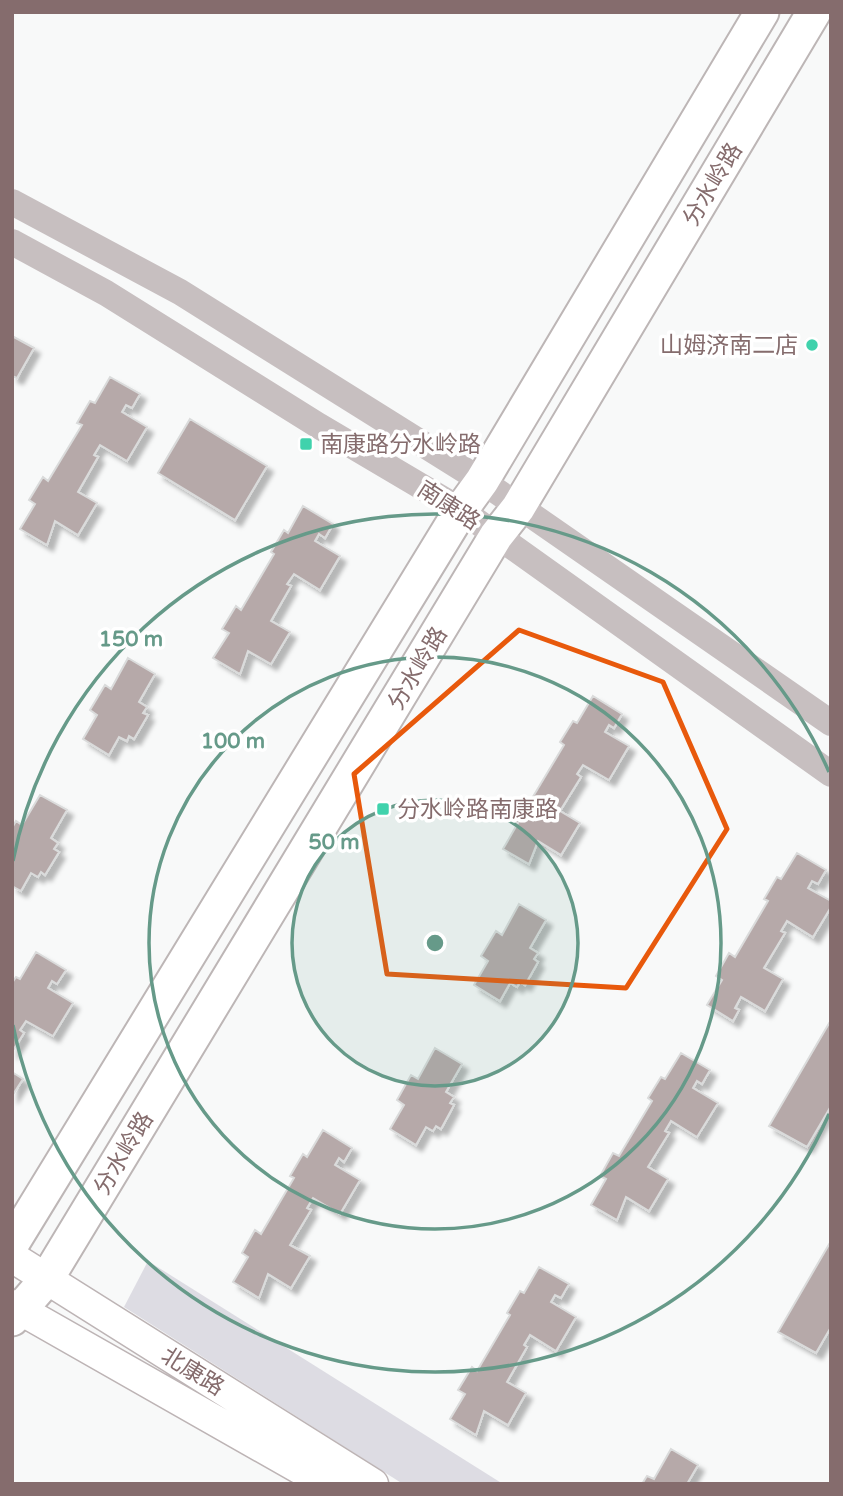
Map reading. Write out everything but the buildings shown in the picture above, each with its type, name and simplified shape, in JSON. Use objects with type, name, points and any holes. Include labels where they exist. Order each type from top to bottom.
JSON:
[{"type":"main road","name":"分水岭路","points":[[12,1244],[461,510],[482,481],[762,12]]},
{"type":"main road","name":"分水岭路","points":[[14,1312],[46,1280],[496,536],[518,508],[814,12]]},
{"type":"main road","name":"北康路","points":[[12,1257],[373,1484]]},
{"type":"main road","name":"北康路","points":[[14,1312],[327,1484]]},
{"type":"street","name":"南康路","points":[[12,202],[180,292],[482,481],[831,723]]},
{"type":"street","name":"南康路","points":[[12,242],[106,293],[319,426],[461,510],[831,774]]},
{"type":"highlighted area","points":[[519,630],[663,682],[727,829],[626,988],[387,974],[354,774]]},
{"type":"shaded area","points":[[148,1261],[503,1484],[403,1484],[124,1307]]},
{"type":"place","name":"山姆济南二店","points":[[812,345]]},
{"type":"place","name":"南康路分水岭路","points":[[306,444]]},
{"type":"place","name":"分水岭路南康路","points":[[383,809]]}]
